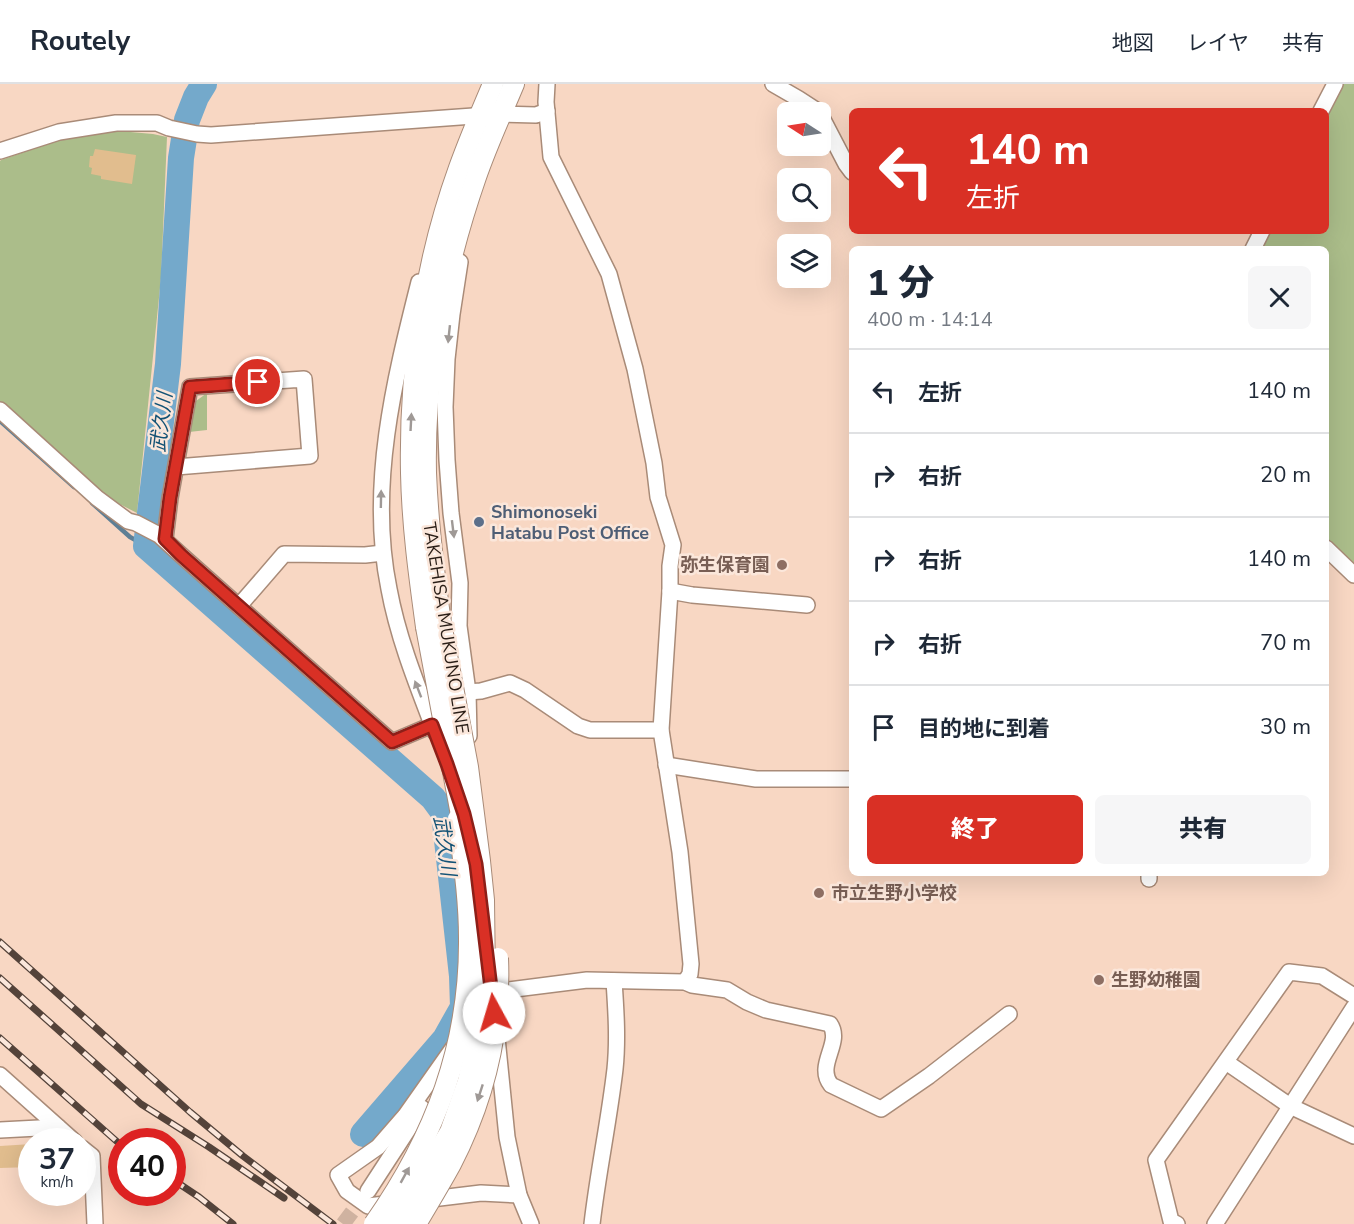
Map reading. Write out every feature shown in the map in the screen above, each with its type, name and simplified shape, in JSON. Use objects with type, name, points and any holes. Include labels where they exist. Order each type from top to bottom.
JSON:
[{"type":"main road","name":"TAKEHISA MUKUNO LINE","points":[[395,1224],[425,1173],[459,1079],[473,1024],[476,980],[476,902],[460,768],[414,529],[411,431],[424,303],[445,214],[479,116],[494,84]]},
{"type":"main road","name":"TAKEHISA MUKUNO LINE","points":[[434,625],[433,557],[426,472],[429,389],[434,348],[443,294],[462,218],[476,175],[514,84]]},
{"type":"main road","points":[[374,1224],[405,1175],[436,1113],[455,1059],[461,1029],[466,1000],[470,936],[460,768]]},
{"type":"main road","points":[[416,1224],[452,1163],[479,1099],[494,1039],[499,995],[495,910],[486,851],[460,768]]},
{"type":"street","points":[[547,84],[546,102],[551,157],[609,274],[632,358],[654,463],[658,497],[673,545],[661,730],[680,852],[691,964],[690,974],[685,982]]},
{"type":"street","points":[[773,84],[804,102]]},
{"type":"street","points":[[1323,108],[1335,84]]},
{"type":"street","points":[[0,151],[58,132],[107,124],[157,123],[197,134],[222,134],[501,114],[536,115],[547,111]]},
{"type":"street","points":[[501,114],[466,230],[458,269],[447,359],[445,407],[451,513],[460,583],[459,626],[468,692],[470,812],[507,1137],[519,1195],[531,1224]]},
{"type":"street","points":[[476,864],[464,814],[415,682],[395,618],[388,587],[381,528],[383,466],[404,348],[437,213],[461,148],[479,116]]},
{"type":"street","points":[[831,135],[849,168]]},
{"type":"street","points":[[162,537],[190,387],[304,379],[310,456],[176,467]]},
{"type":"street","points":[[0,410],[97,498],[128,521],[162,537],[392,742],[432,725],[468,692],[481,692],[510,683],[525,690],[578,726],[590,730],[661,730]]},
{"type":"street","points":[[1329,551],[1354,575]]},
{"type":"street","points":[[239,606],[284,554],[365,555],[384,553]]},
{"type":"street","points":[[670,591],[807,605]]},
{"type":"street","points":[[666,765],[756,779],[849,778]]},
{"type":"street","points":[[1177,1224],[1171,1221],[1156,1161],[1289,972],[1322,976],[1354,996]]},
{"type":"street","points":[[519,1195],[481,1193],[368,1206],[347,1191],[338,1175],[378,1147],[405,1116],[492,992],[573,981],[685,982],[727,990],[766,1010],[830,1024],[834,1030],[834,1037],[826,1064],[825,1075],[828,1081],[831,1085],[881,1109],[929,1076],[1009,1014]]},
{"type":"street","points":[[592,1224],[615,1067],[614,981]]},
{"type":"street","points":[[368,1191],[464,1044],[492,992]]},
{"type":"street","points":[[1215,1224],[1354,1007]]},
{"type":"street","points":[[1226,1062],[1290,1106],[1354,1136]]},
{"type":"street","points":[[0,1075],[58,1127]]},
{"type":"street","points":[[0,1130],[58,1127]]},
{"type":"street","points":[[94,1206],[95,1224]]},
{"type":"green space","points":[[1340,84],[1354,84],[1354,566],[1329,543],[1329,246],[1262,246],[1268,234],[1329,234],[1328,108]]},
{"type":"green space","points":[[119,131],[167,137],[161,278],[137,513],[102,495],[0,402],[0,161],[54,140]]},
{"type":"green space","points":[[207,393],[207,430],[189,432],[196,401]]},
{"type":"building","points":[[95,149],[136,155],[132,184],[101,179],[101,176],[91,174],[90,156],[93,156]]},
{"type":"building","points":[[18,1145],[18,1167],[0,1168],[0,1146]]},
{"type":"waterway","name":"武久川","points":[[204,84],[187,120],[181,158],[168,364],[146,546],[433,798],[444,813],[462,976],[463,1007],[445,1039],[363,1134]]},
{"type":"waterway","points":[[0,421],[74,487]]},
{"type":"waterway","points":[[92,503],[130,537],[146,546]]},
{"type":"tunnel","points":[[343,1224],[368,1191]]},
{"type":"railway","points":[[0,942],[190,1112],[243,1156],[333,1224]]},
{"type":"railway","points":[[0,978],[141,1104],[284,1198]]},
{"type":"railway","points":[[0,1038],[108,1134]]},
{"type":"railway","points":[[186,1188],[233,1224]]},
{"type":"place","name":"Shimonoseki Hatabu Post Office","points":[[479,522]]},
{"type":"place","name":"弥生保育園","points":[[782,565]]},
{"type":"place","name":"市立生野小学校","points":[[819,893]]},
{"type":"place","name":"生野幼稚園","points":[[1099,980]]},
{"type":"route","points":[[258,382],[190,387],[165,539],[392,742],[432,725],[464,814],[476,864],[494,1013]]}]
